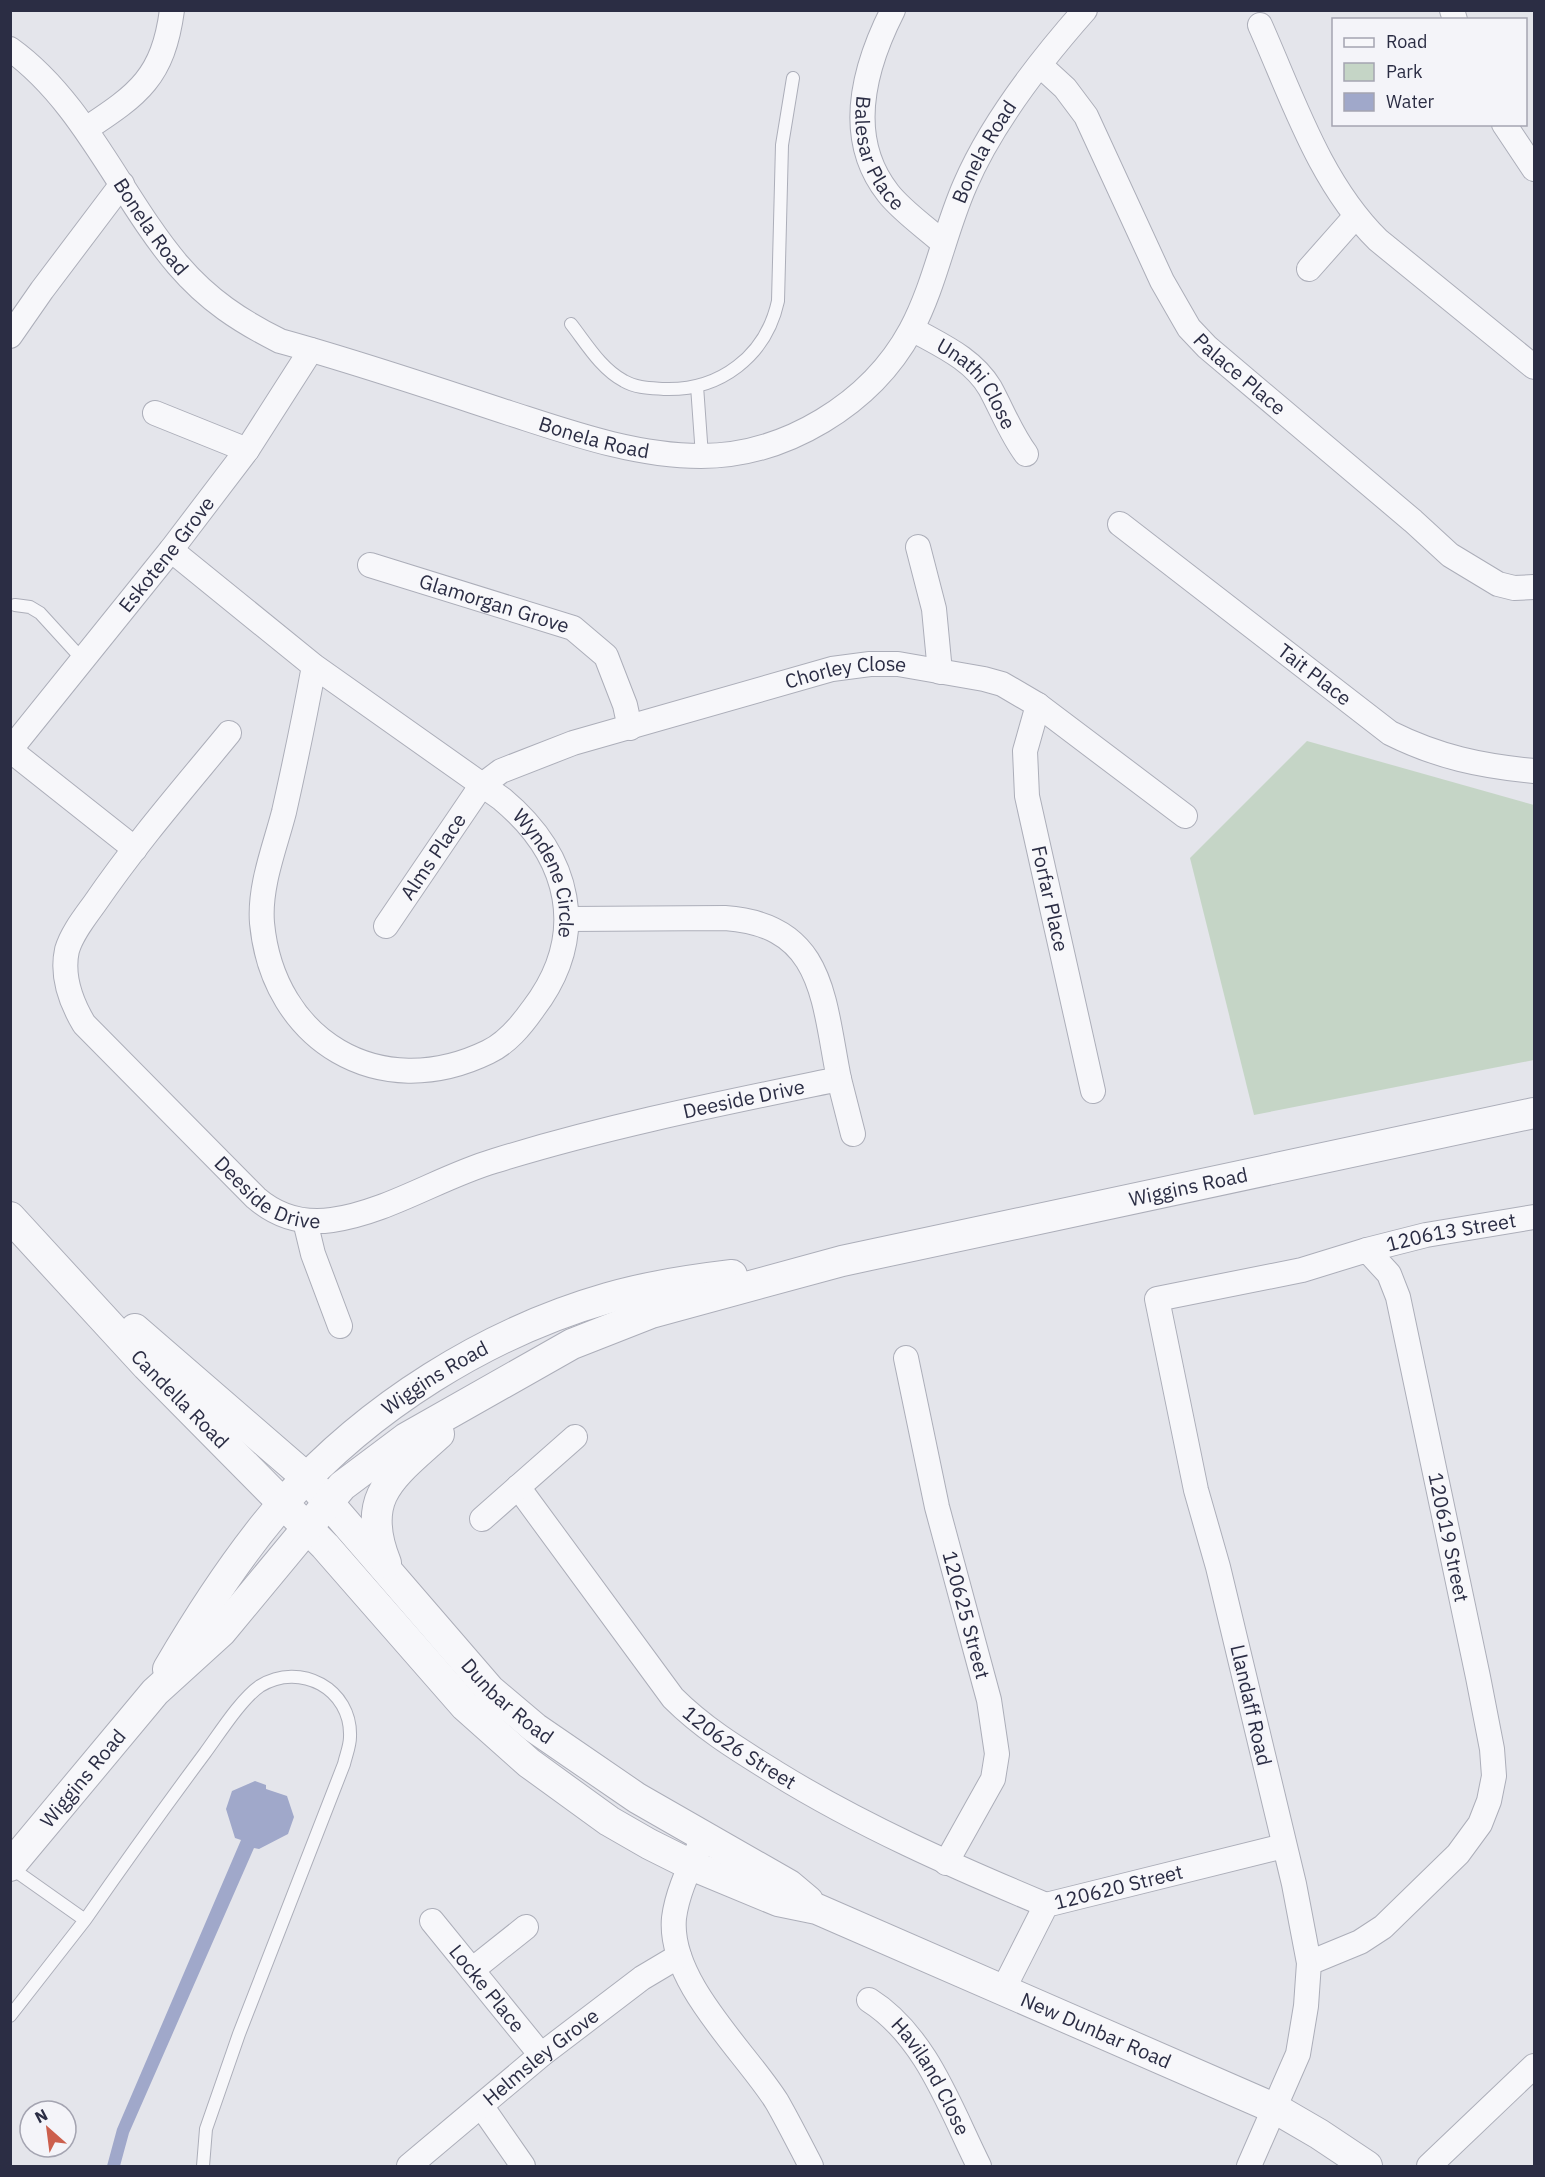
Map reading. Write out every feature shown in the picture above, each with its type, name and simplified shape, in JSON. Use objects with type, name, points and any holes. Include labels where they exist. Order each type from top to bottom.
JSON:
[{"type":"street","points":[[86,129],[116,109],[146,81],[164,53],[172,10]]},
{"type":"street","name":"Balesar Place","points":[[893,10],[871,62],[864,88],[862,130],[868,157],[889,195],[942,242]]},
{"type":"street","name":"Bonela Road","points":[[10,49],[27,61],[86,129],[178,264],[208,295],[236,319],[280,341],[619,446],[702,456],[772,445],[802,434],[863,391],[893,359],[912,329],[934,277],[942,242],[965,184],[989,135],[1085,10]]},
{"type":"street","points":[[1260,25],[1329,175],[1355,217],[1378,240],[1534,367]]},
{"type":"street","name":"Palace Place","points":[[1041,66],[1065,88],[1086,116],[1168,291],[1190,328],[1207,347],[1459,562],[1498,584],[1514,588],[1534,587]]},
{"type":"street","points":[[1505,126],[1534,169]]},
{"type":"street","points":[[10,336],[122,184]]},
{"type":"street","points":[[1309,269],[1355,217]]},
{"type":"street","name":"Unathi Close","points":[[912,329],[960,356],[977,370],[989,386],[1026,454]]},
{"type":"street","name":"Eskotene Grove","points":[[10,750],[171,550],[247,450],[311,350]]},
{"type":"street","points":[[154,413],[247,450]]},
{"type":"street","name":"Tait Place","points":[[1120,524],[1390,733],[1423,750],[1477,764],[1534,771]]},
{"type":"street","points":[[918,547],[934,609],[940,672]]},
{"type":"street","name":"Wyndene Circle","points":[[171,550],[314,666],[524,818],[544,842],[561,883],[568,919],[561,959],[543,996],[521,1026],[489,1052],[431,1070],[394,1071],[344,1056],[319,1040],[298,1017],[281,993],[268,962],[262,920],[265,886],[299,750],[314,666]]},
{"type":"street","name":"Glamorgan Grove","points":[[370,565],[573,628],[606,657],[625,705],[630,728]]},
{"type":"street","name":"Chorley Close","points":[[481,786],[501,771],[536,756],[630,728],[832,669],[870,664],[898,664],[1002,684],[1038,705],[1185,816]]},
{"type":"street","name":"Forfar Place","points":[[1038,705],[1025,751],[1027,796],[1093,1091]]},
{"type":"street","name":"Deeside Drive","points":[[229,733],[135,849],[78,928],[68,950],[66,984],[71,1002],[84,1024],[130,1074],[256,1198],[277,1212],[305,1221],[348,1216],[476,1166],[560,1140],[838,1079]]},
{"type":"street","points":[[10,750],[135,849]]},
{"type":"street","name":"Alms Place","points":[[386,926],[481,786]]},
{"type":"street","points":[[568,919],[725,918],[750,920],[773,927],[793,942],[808,959],[821,989],[838,1079],[853,1134]]},
{"type":"street","name":"Wiggins Road","points":[[10,1867],[155,1692],[221,1632],[342,1486],[383,1454],[487,1390],[572,1344],[651,1312],[842,1261],[1534,1113]]},
{"type":"street","name":"Candella Road","points":[[10,1217],[58,1266],[147,1366],[306,1527]]},
{"type":"street","name":"120613 Street","points":[[1367,1250],[1425,1235],[1534,1217]]},
{"type":"street","points":[[305,1221],[313,1254],[340,1326]]},
{"type":"street","name":"Llandaff Road","points":[[1249,2166],[1299,2054],[1309,1983],[1309,1963],[1305,1934],[1218,1567],[1196,1490],[1157,1299],[1302,1270],[1367,1250]]},
{"type":"street","name":"120619 Street","points":[[1309,1963],[1360,1942],[1383,1927],[1463,1849],[1480,1824],[1489,1801],[1494,1776],[1492,1749],[1478,1677],[1398,1297],[1389,1274],[1367,1250]]},
{"type":"street","name":"Wiggins Road","points":[[155,1692],[200,1614],[284,1503],[349,1439],[421,1385],[499,1342],[607,1298],[688,1280],[842,1261]]},
{"type":"street","name":"Candella Road","points":[[58,1266],[193,1377],[307,1478],[328,1501]]},
{"type":"street","name":"120625 Street","points":[[906,1358],[937,1507],[989,1700],[997,1754],[993,1779],[946,1863]]},
{"type":"street","points":[[391,1574],[377,1541],[375,1526],[381,1491],[391,1478],[487,1390]]},
{"type":"street","points":[[482,1519],[575,1437]]},
{"type":"street","name":"120626 Street","points":[[518,1488],[673,1698],[717,1737],[875,1830],[1046,1905]]},
{"type":"street","name":"Dunbar Road","points":[[328,1501],[490,1690],[535,1728],[637,1798],[704,1837]]},
{"type":"street","name":"Dunbar Road","points":[[306,1527],[465,1706],[529,1763],[609,1821],[691,1865]]},
{"type":"street","points":[[704,1837],[680,1890],[674,1920],[679,1956],[696,1991],[776,2102],[811,2166]]},
{"type":"street","name":"New Dunbar Road","points":[[704,1837],[789,1885],[817,1909]]},
{"type":"street","name":"120620 Street","points":[[1003,1990],[1046,1905],[1284,1846]]},
{"type":"street","name":"New Dunbar Road","points":[[691,1865],[778,1901],[817,1909],[1276,2109],[1367,2166]]},
{"type":"street","name":"Locke Place","points":[[432,1921],[540,2055]]},
{"type":"street","points":[[472,1970],[526,1927]]},
{"type":"street","name":"Helmsley Grove","points":[[409,2166],[540,2055],[642,1978],[679,1956]]},
{"type":"street","name":"Haviland Close","points":[[869,2000],[890,2013],[907,2030],[936,2079],[979,2166]]},
{"type":"street","points":[[1429,2166],[1534,2066]]},
{"type":"street","points":[[482,2106],[523,2166]]},
{"type":"lane","points":[[571,324],[606,368],[627,383],[646,388],[677,389],[697,386],[725,376],[751,356],[765,338],[774,320],[778,301],[782,145],[793,78]]},
{"type":"lane","points":[[697,386],[702,456]]},
{"type":"lane","points":[[15,605],[30,607],[40,613],[81,659]]},
{"type":"lane","points":[[10,2016],[85,1920],[225,1726],[258,1688],[282,1678],[309,1678],[325,1684],[339,1699],[348,1718],[351,1737],[344,1764],[239,2034],[206,2129],[203,2166]]},
{"type":"lane","points":[[10,1867],[85,1920]]},
{"type":"green space","points":[[1307,741],[1534,805],[1534,1060],[1254,1115],[1190,858]]},
{"type":"water","points":[[255,1781],[266,1785],[266,1789],[287,1796],[294,1817],[288,1834],[259,1849],[254,1848],[129,2133],[120,2166],[107,2166],[117,2129],[241,1840],[235,1838],[226,1809],[232,1791]]}]
